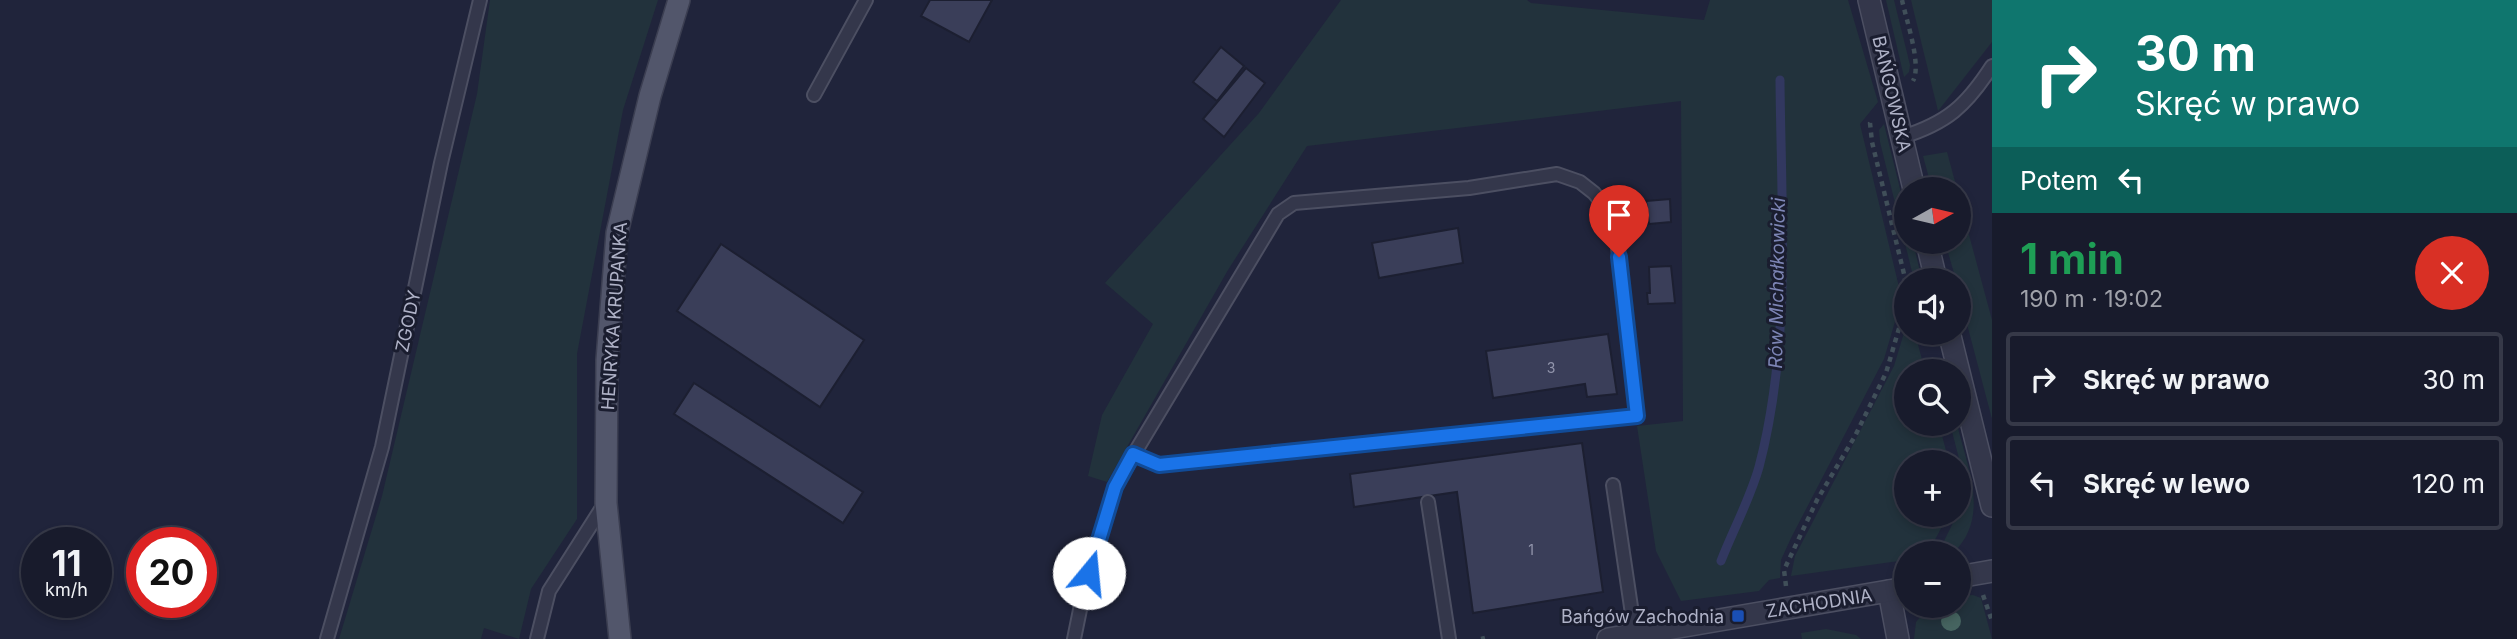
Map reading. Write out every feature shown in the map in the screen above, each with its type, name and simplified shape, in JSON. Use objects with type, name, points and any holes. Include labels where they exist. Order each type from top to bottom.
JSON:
[{"type":"main road","name":"HENRYKA KRUPANKA","points":[[620,639],[606,503],[607,360],[617,233],[650,96],[679,0]]},
{"type":"street","name":"BAŃGOWSKA","points":[[1869,0],[1911,177]]},
{"type":"street","points":[[1952,345],[1992,506]]},
{"type":"street","points":[[1971,575],[1992,571]]},
{"type":"street","name":"ZACHODNIA","points":[[1608,639],[1894,590]]},
{"type":"street","points":[[1898,618],[1898,639]]},
{"type":"lane","name":"ZGODY","points":[[327,639],[383,447],[441,163],[480,0]]},
{"type":"lane","points":[[814,95],[866,0]]},
{"type":"lane","points":[[1902,137],[1932,128],[1962,106],[1992,66]]},
{"type":"lane","points":[[1074,639],[1083,594],[1115,487],[1133,454],[1278,214],[1294,204],[1469,188],[1557,174],[1580,182],[1594,193],[1607,209],[1616,230],[1637,416],[1159,465],[1133,454]]},
{"type":"lane","points":[[1613,485],[1635,634]]},
{"type":"lane","points":[[1429,502],[1448,639]]},
{"type":"lane","points":[[537,639],[549,591],[606,503]]},
{"type":"path","points":[[1902,0],[1909,30]]},
{"type":"path","points":[[1790,607],[1784,570],[1817,500],[1855,436],[1886,373],[1894,345]]},
{"type":"shaded area","points":[[490,0],[658,0],[623,110],[577,354],[577,519],[531,589],[519,639],[484,628],[481,639],[339,639],[382,496],[477,94]]},
{"type":"shaded area","points":[[1341,0],[1527,0],[1531,3],[1704,20],[1710,0],[1848,0],[1878,102],[1860,124],[1894,268],[1894,325],[1884,359],[1781,560],[1780,578],[1769,580],[1759,591],[1681,601],[1656,551],[1637,426],[1683,421],[1681,101],[1307,146],[1228,270],[1107,482],[1088,476],[1102,415],[1153,324],[1105,283],[1259,113]]},
{"type":"shaded area","points":[[1886,0],[1894,0],[1910,65],[1909,72],[1904,77]]},
{"type":"shaded area","points":[[1911,0],[1992,0],[1992,42],[1938,111]]},
{"type":"shaded area","points":[[1884,124],[1897,177],[1894,177],[1894,199],[1880,142],[1879,130]]},
{"type":"shaded area","points":[[1947,152],[1954,177],[1929,177],[1923,156]]},
{"type":"shaded area","points":[[1971,242],[1992,320],[1992,419],[1971,339],[1971,268],[1953,268],[1948,254],[1971,254]]},
{"type":"shaded area","points":[[1908,254],[1916,254],[1919,268],[1911,268]]},
{"type":"shaded area","points":[[1900,345],[1918,345],[1922,359],[1896,359]]},
{"type":"shaded area","points":[[1894,366],[1894,436],[1942,436],[1946,450],[1894,450],[1894,527],[1942,527],[1934,541],[1894,541],[1894,562],[1791,576],[1795,556]]},
{"type":"shaded area","points":[[1953,436],[1960,436],[1964,450],[1957,450]]},
{"type":"shaded area","points":[[1971,480],[1973,491],[1971,524]]},
{"type":"shaded area","points":[[1951,527],[1970,527],[1962,541],[1944,541]]},
{"type":"shaded area","points":[[1971,595],[1981,598],[1992,639],[1914,639],[1916,622],[1920,618],[1971,618]]},
{"type":"shaded area","points":[[1826,629],[1856,635],[1861,639],[1802,639],[1801,633]]},
{"type":"building","points":[[930,0],[992,0],[969,42],[921,16]]},
{"type":"building","points":[[1221,47],[1244,66],[1217,101],[1193,82]]},
{"type":"building","points":[[1246,68],[1265,83],[1224,137],[1203,119]]},
{"type":"building","points":[[1670,199],[1671,222],[1649,224],[1646,201]]},
{"type":"building","points":[[1458,228],[1463,263],[1379,278],[1372,243]]},
{"type":"building","points":[[721,244],[864,340],[820,407],[677,311]]},
{"type":"building","points":[[1671,266],[1675,303],[1648,304],[1649,267]]},
{"type":"building","points":[[1608,334],[1617,394],[1587,397],[1585,384],[1493,398],[1486,351]]},
{"type":"building","points":[[694,383],[863,492],[843,523],[674,414]]},
{"type":"building","points":[[1582,443],[1603,592],[1473,613],[1457,492],[1354,507],[1350,474]]},
{"type":"waterway","name":"Rów Michałkowicki","points":[[1721,561],[1759,467],[1776,371],[1782,274],[1780,80]]},
{"type":"place","name":"Bańgów Zachodnia","points":[[1738,616]]},
{"type":"route","points":[[1089,573],[1115,487],[1133,454],[1159,465],[1637,416],[1619,257]]}]
